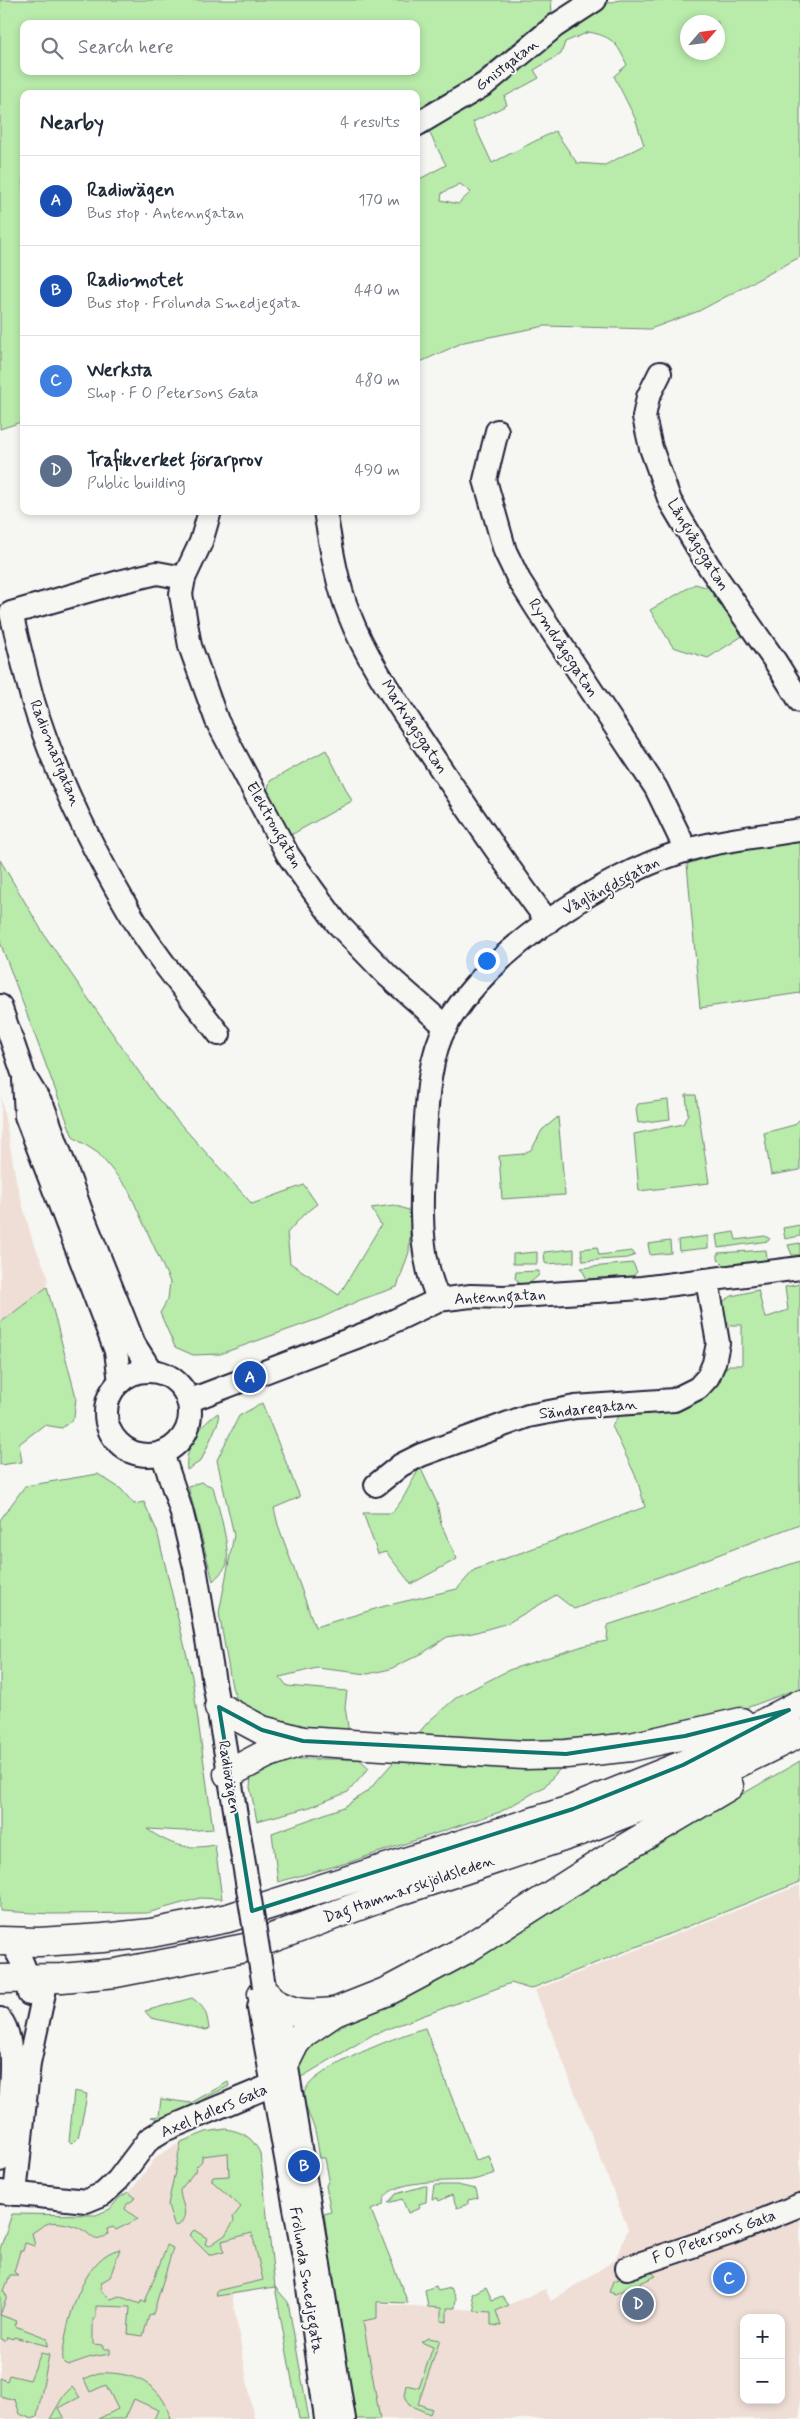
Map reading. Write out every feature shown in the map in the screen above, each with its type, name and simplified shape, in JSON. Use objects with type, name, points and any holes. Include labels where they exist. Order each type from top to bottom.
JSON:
[{"type":"main road","points":[[219,1707],[262,1730],[304,1741],[524,1755],[594,1752],[796,1716]]},
{"type":"main road","name":"Dag Hammarskjöldsleden","points":[[5,1942],[103,1938],[151,1933],[228,1918],[573,1809],[683,1765],[796,1716]]},
{"type":"main road","name":"Dag Hammarskjöldsleden","points":[[0,1979],[38,1979],[146,1968],[245,1948],[394,1893],[578,1832],[679,1792],[796,1716]]},
{"type":"main road","points":[[228,1774],[266,1754],[304,1741]]},
{"type":"main road","points":[[282,2075],[295,2043],[304,2032],[335,2012],[388,1991],[465,1950],[615,1854],[800,1742]]},
{"type":"main road","points":[[268,1995],[308,2015],[335,2012]]},
{"type":"street","name":"Gnistgatan","points":[[420,123],[485,84],[555,26],[595,0]]},
{"type":"street","name":"Långvågsgatan","points":[[660,373],[648,397],[644,417],[650,448],[670,500],[708,565],[775,661],[800,701]]},
{"type":"street","name":"Rymdvågsgatan","points":[[497,431],[485,480],[505,551],[519,580],[538,610],[656,788],[686,850]]},
{"type":"street","points":[[184,578],[201,542],[209,515]]},
{"type":"street","name":"Markvågsgatan","points":[[326,515],[339,583],[349,614],[370,657],[397,703],[458,794],[548,922]]},
{"type":"street","name":"Radiomastgatan","points":[[184,578],[157,573],[11,613],[36,710],[86,830],[130,913],[157,953],[219,1034]]},
{"type":"street","name":"Elektrongatan","points":[[184,578],[181,594],[190,646],[217,721],[288,855],[337,923],[388,976],[446,1027]]},
{"type":"street","name":"Våglängdsgatan","points":[[438,1300],[427,1268],[423,1230],[425,1106],[433,1066],[446,1027],[481,980],[548,922],[581,899],[654,861],[686,850],[800,830]]},
{"type":"street","points":[[0,1006],[24,1076],[44,1109],[82,1214],[134,1344],[151,1371]]},
{"type":"street","points":[[24,1076],[26,1116],[116,1351],[120,1382]]},
{"type":"street","name":"Antenngatan","points":[[188,1401],[375,1330],[438,1300],[471,1296],[504,1297],[642,1288],[800,1268]]},
{"type":"street","name":"Sändaregatan","points":[[376,1485],[401,1465],[421,1455],[528,1416],[567,1408],[674,1400],[698,1388],[708,1376],[714,1363],[718,1343],[707,1280]]},
{"type":"street","points":[[151,1371],[163,1374],[175,1381],[184,1392],[188,1401],[190,1417],[186,1432],[176,1445],[162,1453],[146,1456],[130,1452],[120,1445],[110,1432],[106,1422],[106,1405],[113,1390],[120,1382],[137,1372],[151,1371]]},
{"type":"street","name":"Radiovägen","points":[[162,1453],[181,1510],[195,1567],[219,1707],[228,1774],[268,1995]]},
{"type":"street","name":"Axel Adlers Gata","points":[[5,1942],[19,1954],[38,1979],[29,2063],[8,2193],[86,2201],[103,2194],[118,2180],[149,2139],[164,2130],[282,2075]]},
{"type":"street","name":"Frölunda Smedjegata","points":[[268,1995],[344,2419]]},
{"type":"street","points":[[0,2019],[7,2031],[11,2058],[0,2160]]},
{"type":"street","name":"Frölunda Smedjegata","points":[[282,2075],[326,2419]]},
{"type":"street","name":"F O Petersons Gata","points":[[627,2268],[731,2233],[800,2205]]},
{"type":"highlighted area","points":[[219,1707],[262,1730],[303,1741],[566,1754],[685,1736],[789,1710],[683,1765],[573,1809],[252,1911]]},
{"type":"shaded area","points":[[1,1096],[17,1185],[32,1239],[48,1276],[47,1287],[0,1323]]},
{"type":"shaded area","points":[[800,1885],[800,2419],[369,2419],[346,2302],[494,2311],[545,2289],[551,2301],[615,2260],[628,2229],[535,1990]]},
{"type":"shaded area","points":[[217,2129],[243,2133],[251,2138],[260,2153],[275,2287],[232,2295],[254,2419],[0,2419],[0,2249],[12,2214],[107,2223],[156,2157],[181,2142]]},
{"type":"green space","points":[[0,0],[551,0],[552,12],[469,80],[420,107],[420,90],[20,90],[20,422],[0,429]]},
{"type":"green space","points":[[620,0],[800,0],[800,257],[699,311],[650,329],[545,326],[464,342],[420,362],[420,179],[446,165],[428,130],[485,97],[574,23],[605,4]],"holes":[[[589,32],[604,36],[617,46],[627,65],[614,76],[635,118],[644,145],[605,165],[577,163],[555,131],[492,163],[473,122],[507,105],[504,97],[539,78],[534,70],[561,54],[565,42]],[[460,184],[471,192],[458,204],[441,200],[442,193]]]},
{"type":"green space","points":[[695,584],[713,589],[744,635],[708,658],[673,647],[650,610]]},
{"type":"green space","points":[[326,750],[352,801],[289,836],[267,792],[270,781]]},
{"type":"green space","points":[[800,840],[800,993],[700,1008],[687,864],[718,854]]},
{"type":"green space","points":[[0,860],[45,936],[157,1098],[252,1204],[304,1185],[317,1204],[304,1214],[287,1233],[290,1263],[339,1295],[381,1225],[371,1208],[394,1205],[411,1211],[409,1252],[397,1287],[360,1300],[321,1318],[220,1354],[193,1355],[175,1347],[160,1313],[168,1299],[170,1282],[128,1189],[98,1153],[73,1137],[0,942]]},
{"type":"green space","points":[[686,1095],[696,1095],[709,1183],[639,1191],[634,1134],[683,1124],[688,1114]]},
{"type":"green space","points":[[668,1100],[670,1119],[638,1123],[636,1109],[638,1104]]},
{"type":"green space","points":[[558,1117],[565,1195],[502,1199],[499,1156],[523,1154],[532,1149],[542,1130]]},
{"type":"green space","points":[[800,1119],[800,1170],[771,1175],[764,1133],[794,1125]]},
{"type":"green space","points":[[800,1225],[800,1236],[785,1239],[783,1228]]},
{"type":"green space","points":[[734,1232],[736,1240],[765,1236],[770,1239],[768,1241],[718,1248],[716,1235]]},
{"type":"green space","points":[[708,1236],[708,1248],[679,1251],[678,1240]]},
{"type":"green space","points":[[670,1241],[671,1253],[650,1255],[648,1244]]},
{"type":"green space","points":[[800,1243],[800,1255],[792,1255],[788,1245]]},
{"type":"green space","points":[[597,1247],[599,1255],[632,1251],[635,1255],[628,1258],[583,1261],[581,1249]]},
{"type":"green space","points":[[574,1249],[574,1262],[545,1263],[544,1252]]},
{"type":"green space","points":[[766,1250],[767,1260],[724,1265],[718,1259],[718,1253]]},
{"type":"green space","points":[[537,1252],[537,1264],[513,1264],[513,1254]]},
{"type":"green space","points":[[633,1263],[637,1272],[633,1276],[587,1279],[581,1268]]},
{"type":"green space","points":[[539,1271],[539,1275],[530,1283],[520,1284],[515,1278],[516,1272]]},
{"type":"green space","points":[[800,1284],[800,1524],[574,1609],[556,1595],[508,1623],[473,1633],[447,1637],[423,1653],[390,1669],[368,1674],[317,1668],[280,1677],[287,1686],[347,1691],[345,1707],[349,1733],[283,1725],[253,1718],[238,1703],[232,1687],[219,1613],[234,1535],[217,1460],[239,1416],[262,1403],[300,1497],[274,1508],[278,1525],[315,1627],[385,1606],[457,1589],[474,1570],[645,1507],[637,1479],[612,1426],[620,1413],[701,1397],[729,1365],[742,1365],[742,1325],[729,1325],[714,1307],[732,1296],[758,1290],[765,1318],[788,1310],[785,1287]]},
{"type":"green space","points":[[47,1287],[76,1397],[74,1418],[62,1428],[44,1425],[19,1444],[22,1462],[0,1465],[0,1323]]},
{"type":"green space","points":[[218,1413],[219,1420],[201,1461],[187,1470],[188,1453],[195,1437],[199,1430]]},
{"type":"green space","points":[[420,1467],[437,1503],[441,1524],[457,1559],[411,1584],[386,1552],[378,1554],[363,1513],[392,1513],[402,1500]]},
{"type":"green space","points":[[98,1474],[121,1489],[134,1504],[144,1502],[157,1531],[192,1677],[213,1829],[184,1831],[147,1829],[172,1843],[188,1847],[215,1845],[222,1899],[200,1898],[147,1913],[52,1914],[0,1911],[0,1520],[25,1486]]},
{"type":"green space","points":[[201,1482],[213,1487],[227,1550],[226,1566],[213,1581],[188,1486]]},
{"type":"green space","points":[[800,1561],[800,1688],[711,1721],[581,1745],[544,1787],[500,1812],[350,1862],[278,1882],[272,1833],[344,1807],[369,1790],[429,1721],[457,1697],[509,1670],[586,1645],[607,1641],[608,1625]]},
{"type":"green space","points":[[286,1759],[359,1759],[369,1768],[348,1792],[310,1807],[257,1821],[250,1787],[251,1776]]},
{"type":"green space","points":[[800,1761],[800,1882],[530,1989],[511,1983],[374,2034],[298,2079],[297,2068],[311,2041],[325,2030],[414,1993],[492,1950],[622,1863]]},
{"type":"green space","points":[[192,1998],[205,2011],[209,2029],[206,2030],[151,2018],[145,2011]]},
{"type":"green space","points":[[425,2028],[476,2160],[489,2156],[495,2173],[472,2180],[436,2181],[406,2185],[386,2196],[383,2205],[371,2210],[408,2303],[377,2302],[377,2318],[363,2321],[380,2419],[352,2419],[336,2297],[331,2298],[324,2214],[331,2212],[326,2186],[329,2179],[325,2158],[320,2158],[314,2127],[306,2107],[304,2095],[308,2085],[336,2065],[377,2046]]},
{"type":"green space","points":[[228,2082],[229,2086],[162,2120],[151,2117],[159,2116],[161,2099],[191,2103]]},
{"type":"green space","points":[[74,2091],[87,2094],[78,2138],[73,2143],[69,2142]]},
{"type":"green space","points":[[226,2129],[246,2136],[254,2143],[260,2153],[275,2287],[217,2296],[216,2291],[263,2280],[252,2233],[222,2241],[224,2251],[209,2255],[189,2235],[194,2230],[207,2238],[205,2244],[209,2246],[225,2235],[234,2221],[233,2217],[241,2207],[212,2181],[212,2177],[229,2176],[228,2153],[202,2156],[202,2161],[180,2190],[185,2213],[178,2226],[174,2225],[168,2205],[181,2142],[206,2132]]},
{"type":"green space","points":[[434,2185],[457,2185],[476,2189],[478,2198],[468,2200],[468,2204],[457,2208],[452,2195],[439,2201],[437,2198],[432,2199]]},
{"type":"green space","points":[[427,2186],[426,2202],[419,2204],[420,2208],[408,2213],[402,2199],[388,2203],[396,2194]]},
{"type":"green space","points":[[128,2192],[136,2198],[127,2204],[125,2209],[138,2219],[116,2230],[113,2227],[107,2229],[108,2234],[100,2239],[94,2238],[78,2228],[56,2223],[47,2224],[32,2233],[35,2246],[25,2243],[23,2251],[20,2251],[14,2272],[18,2275],[10,2275],[4,2291],[7,2297],[0,2315],[0,2249],[12,2214],[96,2215],[110,2209],[119,2198]]},
{"type":"green space","points":[[167,2245],[173,2248],[153,2314],[149,2316],[143,2336],[128,2334],[130,2307],[96,2306],[96,2318],[93,2319],[93,2344],[103,2345],[103,2349],[110,2349],[110,2354],[91,2357],[68,2365],[64,2363],[63,2351],[71,2314],[82,2286],[98,2262],[108,2254],[120,2249],[110,2277],[102,2282],[100,2289],[111,2299],[119,2296],[140,2304],[141,2301],[145,2302]]},
{"type":"green space","points":[[649,2270],[656,2276],[615,2294],[609,2292],[613,2281]]},
{"type":"green space","points":[[436,2286],[438,2291],[451,2288],[456,2298],[455,2308],[447,2308],[447,2322],[441,2321],[441,2308],[428,2307],[425,2290]]},
{"type":"green space","points":[[275,2287],[288,2302],[309,2419],[299,2419]]},
{"type":"green space","points":[[486,2287],[492,2300],[502,2296],[509,2305],[496,2311],[501,2326],[491,2325],[491,2312],[475,2311],[472,2294]]},
{"type":"green space","points":[[0,2315],[17,2321],[15,2326],[47,2338],[48,2346],[14,2337],[13,2339],[7,2337],[5,2341],[0,2339]]},
{"type":"green space","points":[[428,2338],[440,2340],[418,2404],[432,2409],[430,2414],[409,2405],[404,2396],[406,2385],[419,2388],[433,2347],[421,2342]]},
{"type":"green space","points":[[41,2353],[49,2355],[37,2417],[32,2419],[20,2414],[15,2400],[0,2396],[0,2378],[7,2381],[9,2375],[30,2380]]},
{"type":"green space","points":[[98,2373],[122,2374],[144,2382],[161,2396],[170,2419],[154,2419],[158,2410],[134,2399],[125,2419],[98,2419],[118,2409],[106,2385],[90,2392],[84,2379]]},
{"type":"green space","points":[[72,2387],[80,2397],[59,2408],[65,2419],[50,2419],[64,2395]]},
{"type":"place","name":"Radiovägen","points":[[250,1377]]},
{"type":"place","name":"Radiomotet","points":[[304,2166]]},
{"type":"place","name":"Werksta","points":[[729,2278]]},
{"type":"place","name":"Trafikverket förarprov","points":[[638,2304]]}]
